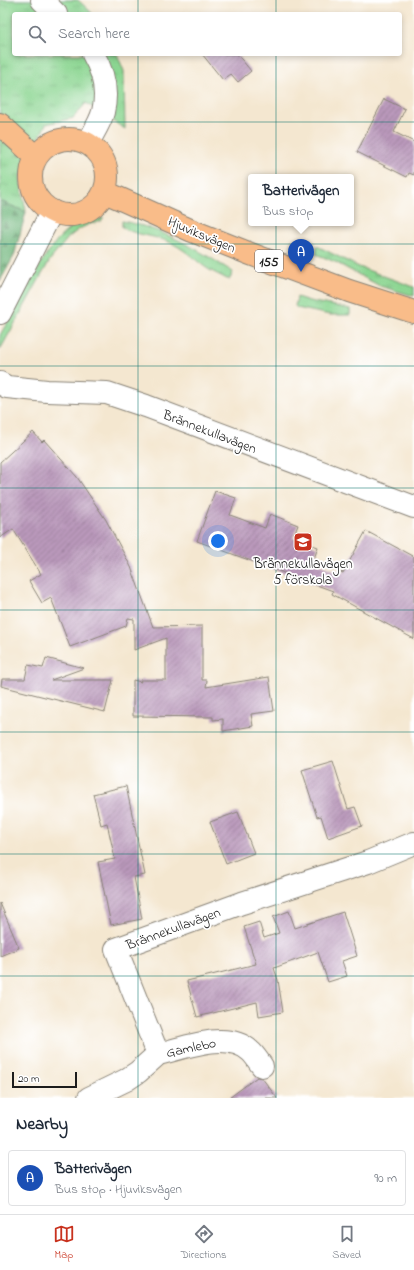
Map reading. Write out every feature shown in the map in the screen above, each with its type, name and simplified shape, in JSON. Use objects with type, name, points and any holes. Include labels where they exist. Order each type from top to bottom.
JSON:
[{"type":"main road","points":[[0,124],[36,157]]},
{"type":"main road","points":[[69,138],[82,140],[88,143],[99,152],[106,164],[108,178],[105,192],[93,207],[82,213],[70,215],[58,214],[40,201],[32,187],[31,172],[36,157],[45,147],[56,140],[69,138]]},
{"type":"main road","name":"Hjuviksvägen","points":[[105,192],[248,254],[349,291],[414,312]]},
{"type":"street","points":[[42,0],[54,12]]},
{"type":"street","points":[[88,143],[103,112],[104,84],[100,65],[94,56]]},
{"type":"street","points":[[0,313],[52,211]]},
{"type":"street","name":"Brännekullavägen","points":[[0,383],[7,387],[47,391],[107,393],[146,406],[414,507]]},
{"type":"street","name":"Brännekullavägen","points":[[158,1054],[116,949],[242,903],[368,862],[414,842]]},
{"type":"street","name":"Gamlebo","points":[[158,1054],[219,1040],[230,1041],[250,1051],[262,1066]]},
{"type":"street","points":[[89,1098],[126,1080],[138,1072],[158,1054]]},
{"type":"green space","points":[[0,0],[78,0],[91,12],[12,12],[12,56],[118,56],[124,71],[125,129],[86,103],[73,118],[46,124],[20,178],[26,212],[0,201]]},
{"type":"green space","points":[[0,201],[26,212],[14,256],[0,281]]},
{"type":"green space","points":[[95,218],[103,218],[102,221],[79,229],[68,238],[50,260],[0,350],[0,335],[42,261],[57,240],[70,228],[80,222]]},
{"type":"green space","points":[[122,221],[137,224],[166,234],[180,241],[233,272],[230,279],[227,279],[208,269],[174,244],[127,230],[122,227]]},
{"type":"green space","points":[[317,246],[359,267],[414,287],[414,296],[380,286],[335,262],[316,254]]},
{"type":"green space","points":[[297,297],[309,301],[350,309],[350,315],[330,315],[297,308],[295,306]]},
{"type":"building","points":[[204,56],[239,56],[251,71],[238,82],[231,74],[223,80]]},
{"type":"building","points":[[384,99],[405,109],[394,132],[414,142],[414,175],[409,173],[407,177],[357,152]]},
{"type":"building","points":[[33,432],[42,442],[44,440],[77,477],[106,520],[131,567],[153,627],[202,626],[202,680],[207,680],[206,687],[269,677],[274,711],[251,714],[253,726],[223,731],[223,719],[213,720],[213,717],[133,716],[133,680],[141,682],[140,680],[166,680],[166,638],[134,650],[134,619],[128,618],[126,626],[70,647],[51,598],[42,603],[29,581],[41,574],[13,529],[0,538],[0,462]]},
{"type":"building","points":[[215,491],[236,498],[230,515],[265,528],[270,514],[298,525],[293,538],[318,547],[313,562],[343,573],[366,531],[414,557],[414,639],[332,594],[333,591],[197,541]]},
{"type":"building","points":[[46,658],[84,668],[51,680],[113,680],[105,712],[1,686],[2,679],[25,679],[28,665],[43,668]]},
{"type":"building","points":[[333,761],[348,809],[355,807],[362,826],[328,838],[321,816],[317,817],[302,770]]},
{"type":"building","points":[[126,786],[145,875],[134,877],[142,919],[111,925],[98,862],[115,859],[107,823],[101,825],[93,794]]},
{"type":"building","points":[[238,812],[254,853],[226,864],[210,822]]},
{"type":"building","points":[[0,903],[19,948],[0,956]]},
{"type":"building","points":[[289,911],[295,928],[343,912],[357,956],[342,961],[347,976],[328,982],[318,952],[274,968],[278,980],[283,1012],[259,1016],[257,1002],[197,1017],[187,981],[256,964],[244,927],[259,922],[264,938],[279,933],[273,917]]},
{"type":"building","points":[[257,1077],[262,1078],[277,1098],[229,1098]]},
{"type":"place","name":"Batterivägen","points":[[301,272]]},
{"type":"place","name":"Brännekullavägen 5 förskola","points":[[303,542]]}]
